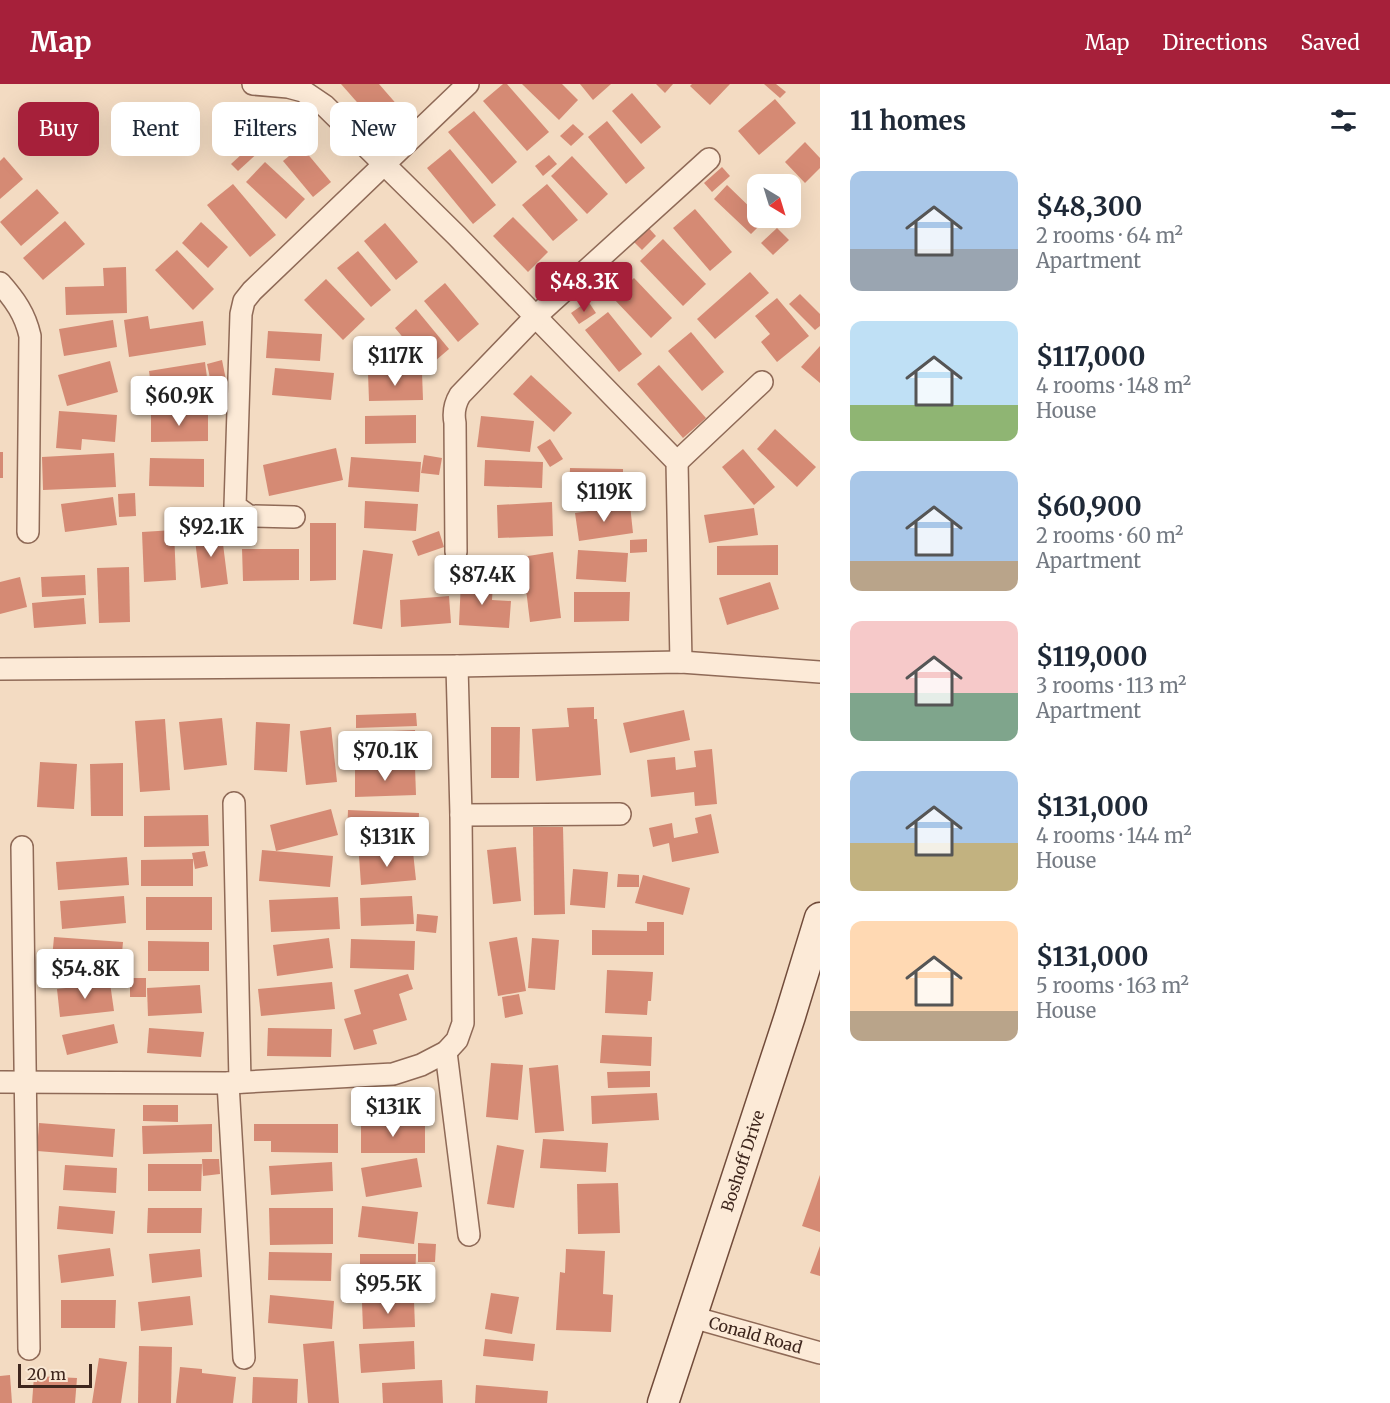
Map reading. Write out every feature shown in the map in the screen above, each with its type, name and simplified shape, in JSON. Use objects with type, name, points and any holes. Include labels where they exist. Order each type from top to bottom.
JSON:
[{"type":"main road","name":"Boshoff Drive","points":[[663,1403],[820,918]]},
{"type":"street","points":[[253,84],[288,87],[303,91],[325,106],[386,164],[677,462],[681,662]]},
{"type":"street","points":[[294,518],[249,516],[235,506],[241,315],[244,301],[468,84]]},
{"type":"street","points":[[456,552],[455,423],[453,415],[456,401],[536,316],[709,159]]},
{"type":"street","points":[[0,283],[19,305],[27,322],[30,336],[28,532]]},
{"type":"street","points":[[677,462],[762,382]]},
{"type":"street","points":[[0,669],[681,662],[820,672]]},
{"type":"street","points":[[0,1082],[234,1083],[393,1074],[421,1065],[446,1052],[457,1040],[464,1023],[457,666]]},
{"type":"street","points":[[234,803],[234,1083],[244,1359]]},
{"type":"street","points":[[461,815],[620,814]]},
{"type":"street","points":[[22,847],[29,1349]]},
{"type":"street","points":[[446,1052],[469,1235]]},
{"type":"street","name":"Conald Road","points":[[692,1317],[820,1353]]},
{"type":"building","points":[[341,84],[379,84],[395,102],[357,102]]},
{"type":"building","points":[[503,84],[507,84],[549,132],[527,151],[483,101]]},
{"type":"building","points":[[522,84],[562,84],[578,100],[559,120]]},
{"type":"building","points":[[580,84],[611,84],[593,100]]},
{"type":"building","points":[[656,84],[673,84],[665,93]]},
{"type":"building","points":[[692,84],[730,84],[710,105],[690,86]]},
{"type":"building","points":[[764,84],[776,84],[786,92],[780,98]]},
{"type":"building","points":[[632,93],[661,127],[641,144],[612,111]]},
{"type":"building","points":[[775,99],[796,123],[759,155],[738,131]]},
{"type":"building","points":[[474,111],[517,162],[492,184],[448,132]]},
{"type":"building","points":[[607,121],[645,168],[626,184],[588,137]]},
{"type":"building","points":[[573,124],[584,134],[571,146],[560,136]]},
{"type":"building","points":[[805,142],[820,158],[820,168],[805,183],[801,179],[801,174],[796,174],[785,162]]},
{"type":"building","points":[[450,149],[496,205],[473,224],[427,168]]},
{"type":"building","points":[[549,155],[557,164],[543,176],[535,166]]},
{"type":"building","points":[[240,156],[254,156],[238,171],[231,164]]},
{"type":"building","points":[[289,156],[309,156],[331,182],[313,197],[283,161]]},
{"type":"building","points":[[572,156],[608,194],[587,214],[551,176]]},
{"type":"building","points":[[4,157],[23,179],[0,199],[0,161]]},
{"type":"building","points":[[265,162],[305,199],[286,219],[246,182]]},
{"type":"building","points":[[722,167],[730,176],[712,192],[704,183]]},
{"type":"building","points":[[233,184],[276,235],[250,257],[207,205]]},
{"type":"building","points":[[547,184],[578,220],[553,241],[522,205]]},
{"type":"building","points":[[727,185],[747,204],[747,228],[757,228],[751,234],[714,199]]},
{"type":"building","points":[[37,189],[59,213],[21,246],[0,222]]},
{"type":"building","points":[[695,209],[732,252],[710,271],[673,228]]},
{"type":"building","points":[[513,217],[548,252],[528,272],[493,236]]},
{"type":"building","points":[[65,221],[85,244],[43,280],[23,258]]},
{"type":"building","points":[[201,222],[228,247],[208,268],[182,243]]},
{"type":"building","points":[[385,223],[418,262],[396,280],[364,241]]},
{"type":"building","points":[[646,225],[656,236],[642,250],[631,239]]},
{"type":"building","points":[[777,228],[789,240],[773,255],[761,243]]},
{"type":"building","points":[[663,239],[706,284],[683,306],[640,261]]},
{"type":"building","points":[[177,250],[214,289],[193,310],[155,270]]},
{"type":"building","points":[[358,251],[391,290],[371,307],[337,268]]},
{"type":"building","points":[[126,267],[127,313],[66,315],[65,287],[104,286],[103,268]]},
{"type":"building","points":[[750,272],[769,293],[715,339],[697,319]]},
{"type":"building","points":[[634,278],[672,318],[651,338],[613,298]]},
{"type":"building","points":[[326,279],[365,319],[343,340],[304,300]]},
{"type":"building","points":[[445,283],[479,324],[458,342],[424,301]]},
{"type":"building","points":[[800,294],[820,314],[820,326],[815,330],[789,304]]},
{"type":"building","points":[[777,298],[809,336],[777,362],[761,342],[770,334],[755,316]]},
{"type":"building","points":[[588,301],[596,313],[579,324],[571,313]]},
{"type":"building","points":[[416,309],[449,349],[428,367],[395,328]]},
{"type":"building","points":[[608,312],[642,354],[619,372],[585,330]]},
{"type":"building","points":[[148,316],[150,329],[203,321],[206,345],[129,357],[124,320]]},
{"type":"building","points":[[113,320],[117,347],[64,356],[59,329]]},
{"type":"building","points":[[268,331],[322,334],[320,361],[266,358]]},
{"type":"building","points":[[691,332],[724,372],[702,391],[668,351]]},
{"type":"building","points":[[820,346],[820,383],[801,367]]},
{"type":"building","points":[[222,360],[226,380],[211,383],[207,364]]},
{"type":"building","points":[[110,361],[118,392],[67,406],[58,375]]},
{"type":"building","points":[[205,362],[209,393],[153,401],[149,371]]},
{"type":"building","points":[[659,365],[706,418],[683,438],[637,384]]},
{"type":"building","points":[[275,368],[334,373],[331,400],[272,395]]},
{"type":"building","points":[[422,372],[423,400],[369,401],[368,373]]},
{"type":"building","points":[[531,375],[572,413],[554,432],[513,394]]},
{"type":"building","points":[[59,411],[117,415],[115,442],[82,439],[81,450],[56,448]]},
{"type":"building","points":[[151,413],[208,413],[208,441],[151,442]]},
{"type":"building","points":[[416,415],[416,443],[365,444],[365,416]]},
{"type":"building","points":[[481,416],[534,421],[530,452],[477,447]]},
{"type":"building","points":[[775,429],[816,467],[797,487],[757,449]]},
{"type":"building","points":[[550,439],[563,459],[550,467],[537,447]]},
{"type":"building","points":[[336,448],[343,480],[269,496],[263,465]]},
{"type":"building","points":[[743,449],[775,487],[754,505],[722,467]]},
{"type":"building","points":[[0,452],[3,452],[3,478],[0,478]]},
{"type":"building","points":[[114,453],[116,487],[43,490],[42,457]]},
{"type":"building","points":[[424,455],[442,458],[439,475],[421,473]]},
{"type":"building","points":[[351,457],[421,462],[419,492],[348,487]]},
{"type":"building","points":[[150,458],[204,459],[204,487],[149,486]]},
{"type":"building","points":[[485,460],[543,462],[542,488],[484,486]]},
{"type":"building","points":[[570,468],[623,469],[623,497],[569,495]]},
{"type":"building","points":[[135,493],[136,516],[119,517],[118,494]]},
{"type":"building","points":[[113,497],[117,525],[65,532],[61,504]]},
{"type":"building","points":[[365,501],[418,504],[416,531],[364,528]]},
{"type":"building","points":[[552,502],[553,536],[498,538],[497,505]]},
{"type":"building","points":[[630,505],[633,533],[579,541],[575,513]]},
{"type":"building","points":[[754,508],[758,535],[709,543],[704,515]]},
{"type":"building","points":[[310,523],[336,523],[336,580],[310,581]]},
{"type":"building","points":[[221,528],[228,584],[201,588],[194,532]]},
{"type":"building","points":[[174,530],[176,580],[144,582],[142,532]]},
{"type":"building","points":[[439,531],[444,547],[418,556],[412,541]]},
{"type":"building","points":[[647,539],[647,552],[630,553],[630,540]]},
{"type":"building","points":[[778,545],[778,575],[717,575],[717,546]]},
{"type":"building","points":[[242,549],[299,549],[299,580],[243,581]]},
{"type":"building","points":[[363,550],[393,554],[382,629],[353,624]]},
{"type":"building","points":[[578,550],[628,553],[626,582],[576,579]]},
{"type":"building","points":[[553,552],[561,618],[530,622],[522,557]]},
{"type":"building","points":[[129,567],[130,622],[99,623],[97,568]]},
{"type":"building","points":[[85,575],[86,595],[42,597],[41,577]]},
{"type":"building","points":[[20,577],[27,607],[0,614],[0,582]]},
{"type":"building","points":[[461,580],[493,582],[492,600],[511,601],[509,628],[459,625]]},
{"type":"building","points":[[770,582],[779,609],[727,625],[719,598]]},
{"type":"building","points":[[574,592],[630,592],[629,621],[574,622]]},
{"type":"building","points":[[449,596],[451,623],[401,627],[400,600]]},
{"type":"building","points":[[84,598],[86,624],[34,628],[32,603]]},
{"type":"building","points":[[594,707],[601,775],[536,781],[532,729],[569,727],[567,708]]},
{"type":"building","points":[[684,710],[690,740],[630,753],[623,723]]},
{"type":"building","points":[[416,713],[417,726],[356,728],[356,715]]},
{"type":"building","points":[[222,718],[227,765],[184,770],[179,722]]},
{"type":"building","points":[[165,719],[170,790],[140,792],[135,721]]},
{"type":"building","points":[[256,722],[290,724],[287,772],[254,770]]},
{"type":"building","points":[[331,727],[337,782],[306,785],[300,731]]},
{"type":"building","points":[[491,727],[520,727],[519,778],[491,778]]},
{"type":"building","points":[[415,730],[416,756],[347,759],[346,733]]},
{"type":"building","points":[[712,749],[717,804],[695,806],[694,792],[651,797],[647,760],[675,757],[676,770],[696,767],[694,751]]},
{"type":"building","points":[[40,762],[77,764],[74,809],[37,807]]},
{"type":"building","points":[[123,763],[123,816],[91,816],[90,764]]},
{"type":"building","points":[[415,767],[416,795],[355,797],[355,769]]},
{"type":"building","points":[[331,809],[338,835],[276,851],[270,825]]},
{"type":"building","points":[[348,810],[419,813],[418,841],[347,837]]},
{"type":"building","points":[[711,814],[719,853],[672,862],[669,843],[653,847],[649,828],[672,823],[674,838],[698,833],[695,818]]},
{"type":"building","points":[[208,815],[209,846],[144,847],[144,816]]},
{"type":"building","points":[[533,827],[563,827],[565,914],[534,915]]},
{"type":"building","points":[[516,847],[521,901],[493,904],[487,850]]},
{"type":"building","points":[[262,850],[333,856],[330,887],[259,881]]},
{"type":"building","points":[[205,851],[208,866],[195,869],[192,853]]},
{"type":"building","points":[[413,852],[416,880],[361,885],[359,856]]},
{"type":"building","points":[[127,857],[129,885],[58,890],[56,862]]},
{"type":"building","points":[[193,859],[193,886],[141,886],[141,860]]},
{"type":"building","points":[[573,869],[608,872],[605,908],[570,905]]},
{"type":"building","points":[[618,874],[639,875],[639,887],[617,887]]},
{"type":"building","points":[[643,875],[690,888],[683,915],[635,903]]},
{"type":"building","points":[[124,896],[126,923],[62,929],[60,901]]},
{"type":"building","points":[[412,896],[414,924],[361,926],[360,898]]},
{"type":"building","points":[[146,897],[212,897],[212,930],[146,930]]},
{"type":"building","points":[[338,897],[340,929],[271,932],[269,900]]},
{"type":"building","points":[[417,914],[438,916],[436,933],[416,931]]},
{"type":"building","points":[[647,922],[664,922],[664,955],[592,955],[592,930],[647,931]]},
{"type":"building","points":[[54,937],[123,942],[120,974],[51,969]]},
{"type":"building","points":[[517,937],[526,991],[498,996],[489,942]]},
{"type":"building","points":[[329,938],[333,968],[277,976],[273,945]]},
{"type":"building","points":[[532,938],[559,940],[555,990],[528,988]]},
{"type":"building","points":[[351,939],[415,941],[414,970],[350,968]]},
{"type":"building","points":[[148,941],[209,942],[209,971],[148,971]]},
{"type":"building","points":[[607,970],[653,972],[651,1001],[648,1001],[647,1015],[605,1013]]},
{"type":"building","points":[[408,974],[413,989],[399,994],[407,1020],[373,1030],[377,1044],[354,1050],[344,1019],[361,1014],[354,990]]},
{"type":"building","points":[[130,978],[146,978],[146,997],[130,997]]},
{"type":"building","points":[[332,982],[335,1009],[261,1016],[258,989]]},
{"type":"building","points":[[110,983],[114,1011],[60,1017],[57,989]]},
{"type":"building","points":[[200,985],[202,1013],[148,1016],[147,988]]},
{"type":"building","points":[[519,994],[523,1014],[505,1018],[502,997]]},
{"type":"building","points":[[114,1024],[118,1043],[67,1055],[62,1035]]},
{"type":"building","points":[[149,1028],[204,1032],[201,1057],[147,1053]]},
{"type":"building","points":[[268,1028],[332,1029],[331,1057],[267,1056]]},
{"type":"building","points":[[602,1035],[652,1037],[651,1066],[600,1063]]},
{"type":"building","points":[[491,1063],[523,1065],[518,1120],[486,1117]]},
{"type":"building","points":[[558,1065],[564,1131],[535,1133],[529,1068]]},
{"type":"building","points":[[650,1071],[650,1087],[608,1088],[607,1072]]},
{"type":"building","points":[[657,1093],[659,1120],[592,1124],[591,1096]]},
{"type":"building","points":[[421,1098],[423,1116],[402,1118],[400,1101]]},
{"type":"building","points":[[143,1105],[178,1105],[178,1122],[143,1121]]},
{"type":"building","points":[[39,1123],[115,1129],[113,1157],[37,1151]]},
{"type":"building","points":[[361,1123],[425,1123],[425,1153],[361,1153]]},
{"type":"building","points":[[212,1124],[212,1152],[143,1154],[142,1126]]},
{"type":"building","points":[[254,1124],[338,1124],[338,1153],[271,1152],[271,1141],[254,1141]]},
{"type":"building","points":[[543,1139],[608,1143],[606,1172],[540,1168]]},
{"type":"building","points":[[497,1145],[524,1150],[514,1208],[487,1204]]},
{"type":"building","points":[[417,1158],[422,1187],[366,1197],[361,1168]]},
{"type":"building","points":[[202,1159],[219,1159],[220,1174],[203,1176]]},
{"type":"building","points":[[332,1162],[333,1191],[271,1195],[269,1166]]},
{"type":"building","points":[[148,1164],[202,1164],[201,1191],[148,1191]]},
{"type":"building","points":[[65,1165],[117,1168],[116,1193],[63,1190]]},
{"type":"building","points":[[820,1175],[820,1232],[802,1226]]},
{"type":"building","points":[[618,1183],[620,1233],[578,1234],[577,1184]]},
{"type":"building","points":[[59,1206],[115,1211],[113,1234],[57,1229]]},
{"type":"building","points":[[362,1206],[418,1212],[414,1244],[358,1237]]},
{"type":"building","points":[[148,1208],[202,1208],[201,1233],[147,1233]]},
{"type":"building","points":[[269,1208],[333,1208],[333,1244],[270,1245]]},
{"type":"building","points":[[418,1243],[436,1244],[435,1262],[418,1262]]},
{"type":"building","points":[[820,1246],[820,1276],[810,1273]]},
{"type":"building","points":[[110,1248],[114,1276],[61,1283],[58,1255]]},
{"type":"building","points":[[200,1249],[202,1277],[152,1283],[149,1254]]},
{"type":"building","points":[[566,1249],[605,1251],[603,1294],[613,1295],[611,1332],[556,1330],[560,1272],[565,1273]]},
{"type":"building","points":[[269,1252],[332,1253],[331,1281],[268,1280]]},
{"type":"building","points":[[360,1254],[416,1254],[415,1282],[360,1283]]},
{"type":"building","points":[[491,1293],[519,1297],[512,1334],[485,1329]]},
{"type":"building","points":[[270,1295],[334,1301],[332,1329],[268,1323]]},
{"type":"building","points":[[190,1296],[193,1325],[141,1331],[138,1302]]},
{"type":"building","points":[[61,1300],[116,1300],[115,1328],[61,1328]]},
{"type":"building","points":[[414,1301],[415,1327],[363,1329],[362,1303]]},
{"type":"building","points":[[485,1339],[535,1344],[533,1361],[483,1356]]},
{"type":"building","points":[[334,1341],[339,1403],[308,1403],[303,1344]]},
{"type":"building","points":[[414,1341],[415,1369],[361,1373],[359,1344]]},
{"type":"building","points":[[139,1346],[172,1347],[171,1403],[138,1403]]},
{"type":"building","points":[[99,1358],[127,1362],[121,1403],[92,1403]]},
{"type":"building","points":[[180,1367],[202,1369],[202,1373],[236,1377],[233,1403],[176,1403]]},
{"type":"building","points":[[10,1375],[12,1403],[0,1403],[0,1376]]},
{"type":"building","points":[[34,1376],[77,1378],[75,1403],[32,1403]]},
{"type":"building","points":[[253,1377],[298,1379],[297,1403],[252,1403]]},
{"type":"building","points":[[442,1380],[443,1403],[383,1403],[382,1383]]},
{"type":"building","points":[[476,1385],[548,1391],[547,1403],[475,1403]]}]
